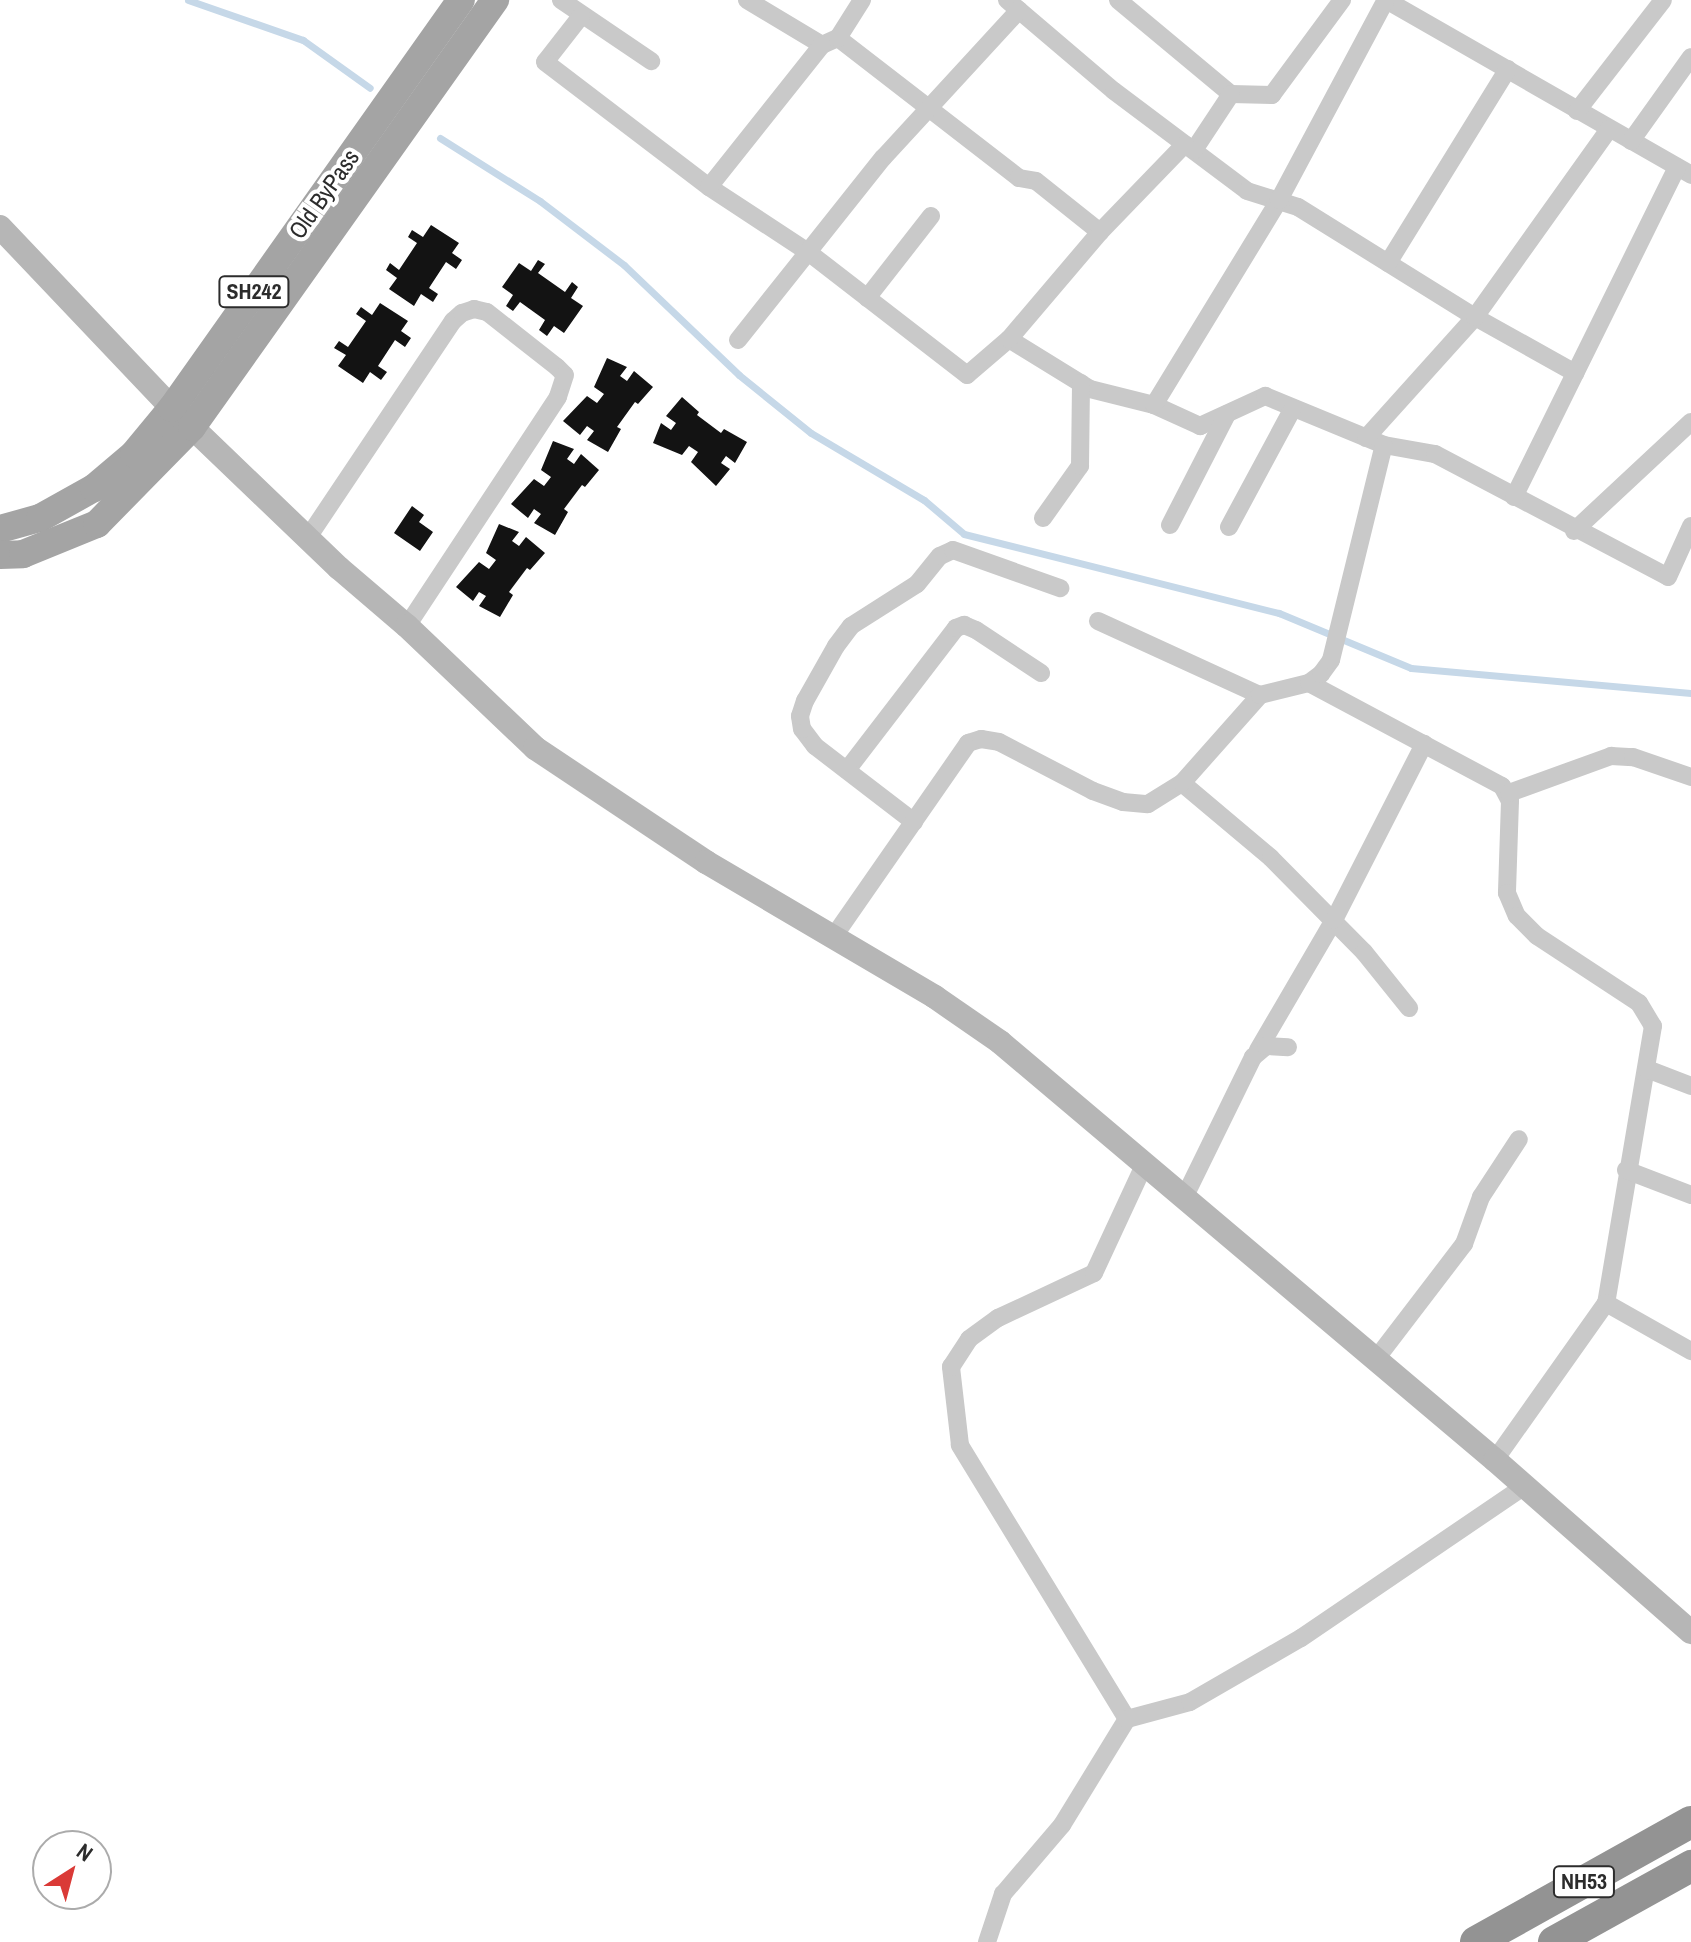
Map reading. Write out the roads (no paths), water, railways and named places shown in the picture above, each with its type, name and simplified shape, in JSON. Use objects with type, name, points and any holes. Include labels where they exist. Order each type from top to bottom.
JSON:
[{"type":"highway","name":"NH53","points":[[1476,1942],[1691,1822]]},
{"type":"highway","name":"NH53","points":[[1554,1942],[1691,1866]]},
{"type":"main road","name":"Old ByPass","points":[[0,555],[23,554],[97,524],[182,417],[461,0]]},
{"type":"main road","points":[[182,417],[495,0]]},
{"type":"main road","name":"Old ByPass","points":[[0,529],[40,518],[94,488],[182,417]]},
{"type":"street","points":[[561,0],[651,61]]},
{"type":"street","points":[[747,0],[830,41],[931,106],[1019,178],[1036,181],[1100,232]]},
{"type":"street","points":[[709,187],[862,0]]},
{"type":"street","points":[[1118,0],[1231,94],[1272,95],[1342,0]]},
{"type":"street","points":[[1154,405],[1279,200],[1386,0],[1426,26],[1508,69],[1684,171],[1575,373],[1514,497]]},
{"type":"street","points":[[1577,111],[1663,0]]},
{"type":"street","points":[[738,340],[883,158],[931,106],[1013,5],[1114,91],[1247,191],[1298,207],[1475,317],[1575,373]]},
{"type":"street","points":[[581,16],[545,62],[709,187],[808,252],[967,375],[1009,339],[1100,232],[1189,147],[1231,94]]},
{"type":"street","points":[[1631,141],[1691,57]]},
{"type":"street","points":[[1388,263],[1508,69]]},
{"type":"street","points":[[832,939],[968,743],[981,739],[999,742],[1093,791],[1123,802],[1148,804],[1182,783],[1260,695],[1309,683],[1331,660],[1375,442],[1475,317],[1609,129]]},
{"type":"street","points":[[867,298],[931,216]]},
{"type":"street","points":[[0,227],[182,417],[339,568],[407,626],[535,748],[706,862],[935,997],[1000,1042],[1495,1460],[1691,1632]]},
{"type":"street","points":[[309,536],[453,321],[462,313],[474,309],[487,312],[557,367],[565,375],[558,397],[407,626]]},
{"type":"street","points":[[1009,339],[1090,389],[1154,405],[1200,426],[1265,396],[1375,442],[1435,454],[1574,531],[1668,577],[1691,526]]},
{"type":"street","points":[[1043,518],[1080,466],[1081,383]]},
{"type":"street","points":[[1229,527],[1293,408]]},
{"type":"street","points":[[1170,525],[1227,414]]},
{"type":"street","points":[[1574,531],[1691,422]]},
{"type":"street","points":[[914,822],[807,739],[800,716],[836,646],[851,626],[917,584],[940,556],[953,550],[1060,588]]},
{"type":"street","points":[[1098,621],[1260,695]]},
{"type":"street","points":[[847,770],[956,628],[964,625],[976,630],[1041,673]]},
{"type":"street","points":[[1309,683],[1493,780],[1509,793]]},
{"type":"street","points":[[1185,1196],[1258,1050],[1334,920],[1424,744]]},
{"type":"street","points":[[1509,793],[1624,755],[1691,777]]},
{"type":"street","points":[[1182,783],[1271,858],[1334,920],[1409,1008]]},
{"type":"street","points":[[1495,1460],[1606,1303],[1626,1170],[1653,1026],[1639,1003],[1537,936],[1510,905],[1507,893],[1509,793]]},
{"type":"street","points":[[1258,1050],[1266,1046],[1288,1047]]},
{"type":"street","points":[[1647,1069],[1691,1086]]},
{"type":"street","points":[[1376,1359],[1464,1244],[1481,1197],[1519,1139]]},
{"type":"street","points":[[1127,1719],[960,1445],[951,1367],[969,1339],[998,1318],[1094,1273],[1145,1163]]},
{"type":"street","points":[[1626,1170],[1691,1195]]},
{"type":"street","points":[[1606,1303],[1691,1351]]},
{"type":"street","points":[[987,1942],[1003,1894],[1062,1825],[1127,1719],[1190,1702],[1301,1638],[1525,1486]]},
{"type":"waterway","points":[[188,0],[303,40],[370,88]]},
{"type":"waterway","points":[[440,138],[540,201],[624,265],[739,375],[811,433],[924,500],[964,534],[1279,613],[1411,668],[1691,693]]}]
